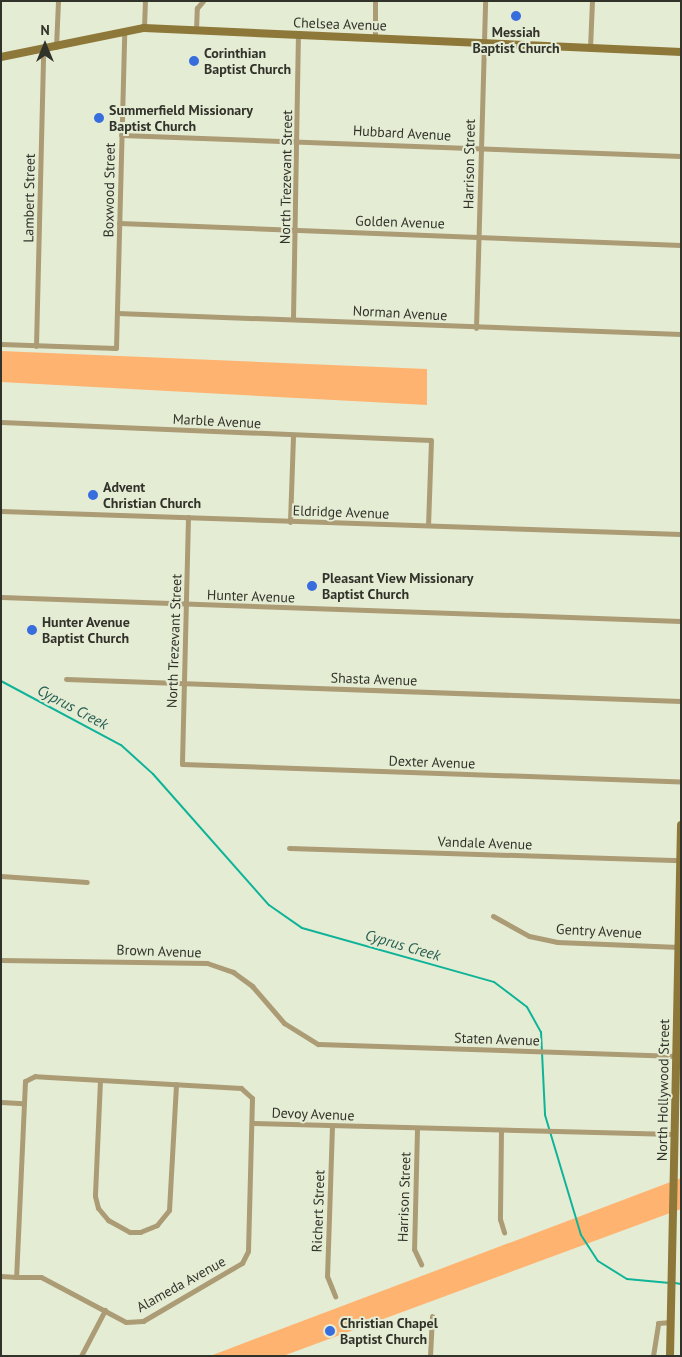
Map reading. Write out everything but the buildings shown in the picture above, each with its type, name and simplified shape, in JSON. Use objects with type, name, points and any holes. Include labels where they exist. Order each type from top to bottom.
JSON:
[{"type":"main road","name":"Chelsea Avenue","points":[[1,57],[144,28],[681,52]]},
{"type":"main road","name":"North Hollywood Street","points":[[670,1356],[676,1056],[679,1043],[681,825]]},
{"type":"street","points":[[56,47],[58,1]]},
{"type":"street","points":[[144,28],[145,1]]},
{"type":"street","points":[[196,30],[197,8],[203,1]]},
{"type":"street","points":[[375,1],[375,38]]},
{"type":"street","name":"Harrison Street","points":[[476,328],[485,1]]},
{"type":"street","points":[[590,48],[592,1]]},
{"type":"street","name":"Boxwood Street","points":[[36,346],[116,348],[124,32]]},
{"type":"street","name":"North Trezevant Street","points":[[293,318],[298,140],[298,35]]},
{"type":"street","name":"Lambert Street","points":[[36,346],[43,50]]},
{"type":"street","name":"Hubbard Avenue","points":[[122,135],[298,140],[681,156]]},
{"type":"street","name":"Golden Avenue","points":[[119,223],[681,245]]},
{"type":"street","name":"Norman Avenue","points":[[117,313],[293,318],[476,328],[681,334]]},
{"type":"street","points":[[1,344],[36,346]]},
{"type":"street","name":"Marble Avenue","points":[[1,422],[293,436],[432,440],[428,525]]},
{"type":"street","points":[[290,522],[293,436]]},
{"type":"street","name":"Eldridge Avenue","points":[[1,510],[290,522],[681,534]]},
{"type":"street","name":"North Trezevant Street","points":[[182,764],[188,518]]},
{"type":"street","name":"Hunter Avenue","points":[[1,597],[681,621]]},
{"type":"street","name":"Shasta Avenue","points":[[66,679],[681,701]]},
{"type":"street","name":"Dexter Avenue","points":[[182,764],[681,781]]},
{"type":"street","name":"Vandale Avenue","points":[[289,848],[680,860]]},
{"type":"street","points":[[1,876],[87,882]]},
{"type":"street","name":"Gentry Avenue","points":[[493,916],[529,936],[557,942],[679,949]]},
{"type":"street","name":"Brown Avenue","points":[[1,960],[207,963],[233,972],[246,982],[284,1023],[318,1044]]},
{"type":"street","name":"Staten Avenue","points":[[318,1044],[676,1056]]},
{"type":"street","name":"Devoy Avenue","points":[[23,1103],[26,1081],[35,1076],[242,1088],[252,1098],[252,1124],[562,1134],[674,1134]]},
{"type":"street","points":[[100,1080],[96,1196],[98,1208],[108,1220],[130,1232],[140,1232],[157,1224],[168,1210],[176,1084]]},
{"type":"street","points":[[1,1102],[23,1103],[16,1276]]},
{"type":"street","name":"Alameda Avenue","points":[[1,1276],[41,1276],[126,1322],[144,1321],[242,1263],[248,1251],[252,1124]]},
{"type":"street","name":"Richert Street","points":[[332,1126],[327,1276],[334,1296]]},
{"type":"street","name":"Harrison Street","points":[[417,1129],[414,1249],[421,1264]]},
{"type":"street","points":[[501,1131],[500,1218],[504,1232]]},
{"type":"street","points":[[81,1356],[105,1310]]},
{"type":"street","points":[[430,1356],[432,1316]]},
{"type":"street","points":[[653,1356],[658,1322],[671,1322]]},
{"type":"shaded area","points":[[1,351],[427,369],[427,405],[1,382]]},
{"type":"shaded area","points":[[681,1178],[681,1209],[283,1356],[210,1356]]},
{"type":"waterway","name":"Cyprus Creek","points":[[1,681],[121,745],[153,774],[269,905],[302,928],[494,982],[527,1007],[541,1032],[545,1115],[581,1235],[598,1261],[627,1279],[670,1283]]},
{"type":"waterway","name":"Cyprus Creek","points":[[675,1283],[681,1284]]},
{"type":"place","name":"Messiah Baptist Church","points":[[516,16]]},
{"type":"place","name":"Corinthian Baptist Church","points":[[194,61]]},
{"type":"place","name":"Summerfield Missionary Baptist Church","points":[[99,118]]},
{"type":"place","name":"Advent Christian Church","points":[[93,495]]},
{"type":"place","name":"Pleasant View Missionary Baptist Church","points":[[312,586]]},
{"type":"place","name":"Hunter Avenue Baptist Church","points":[[32,630]]},
{"type":"place","name":"Christian Chapel Baptist Church","points":[[330,1331]]}]
